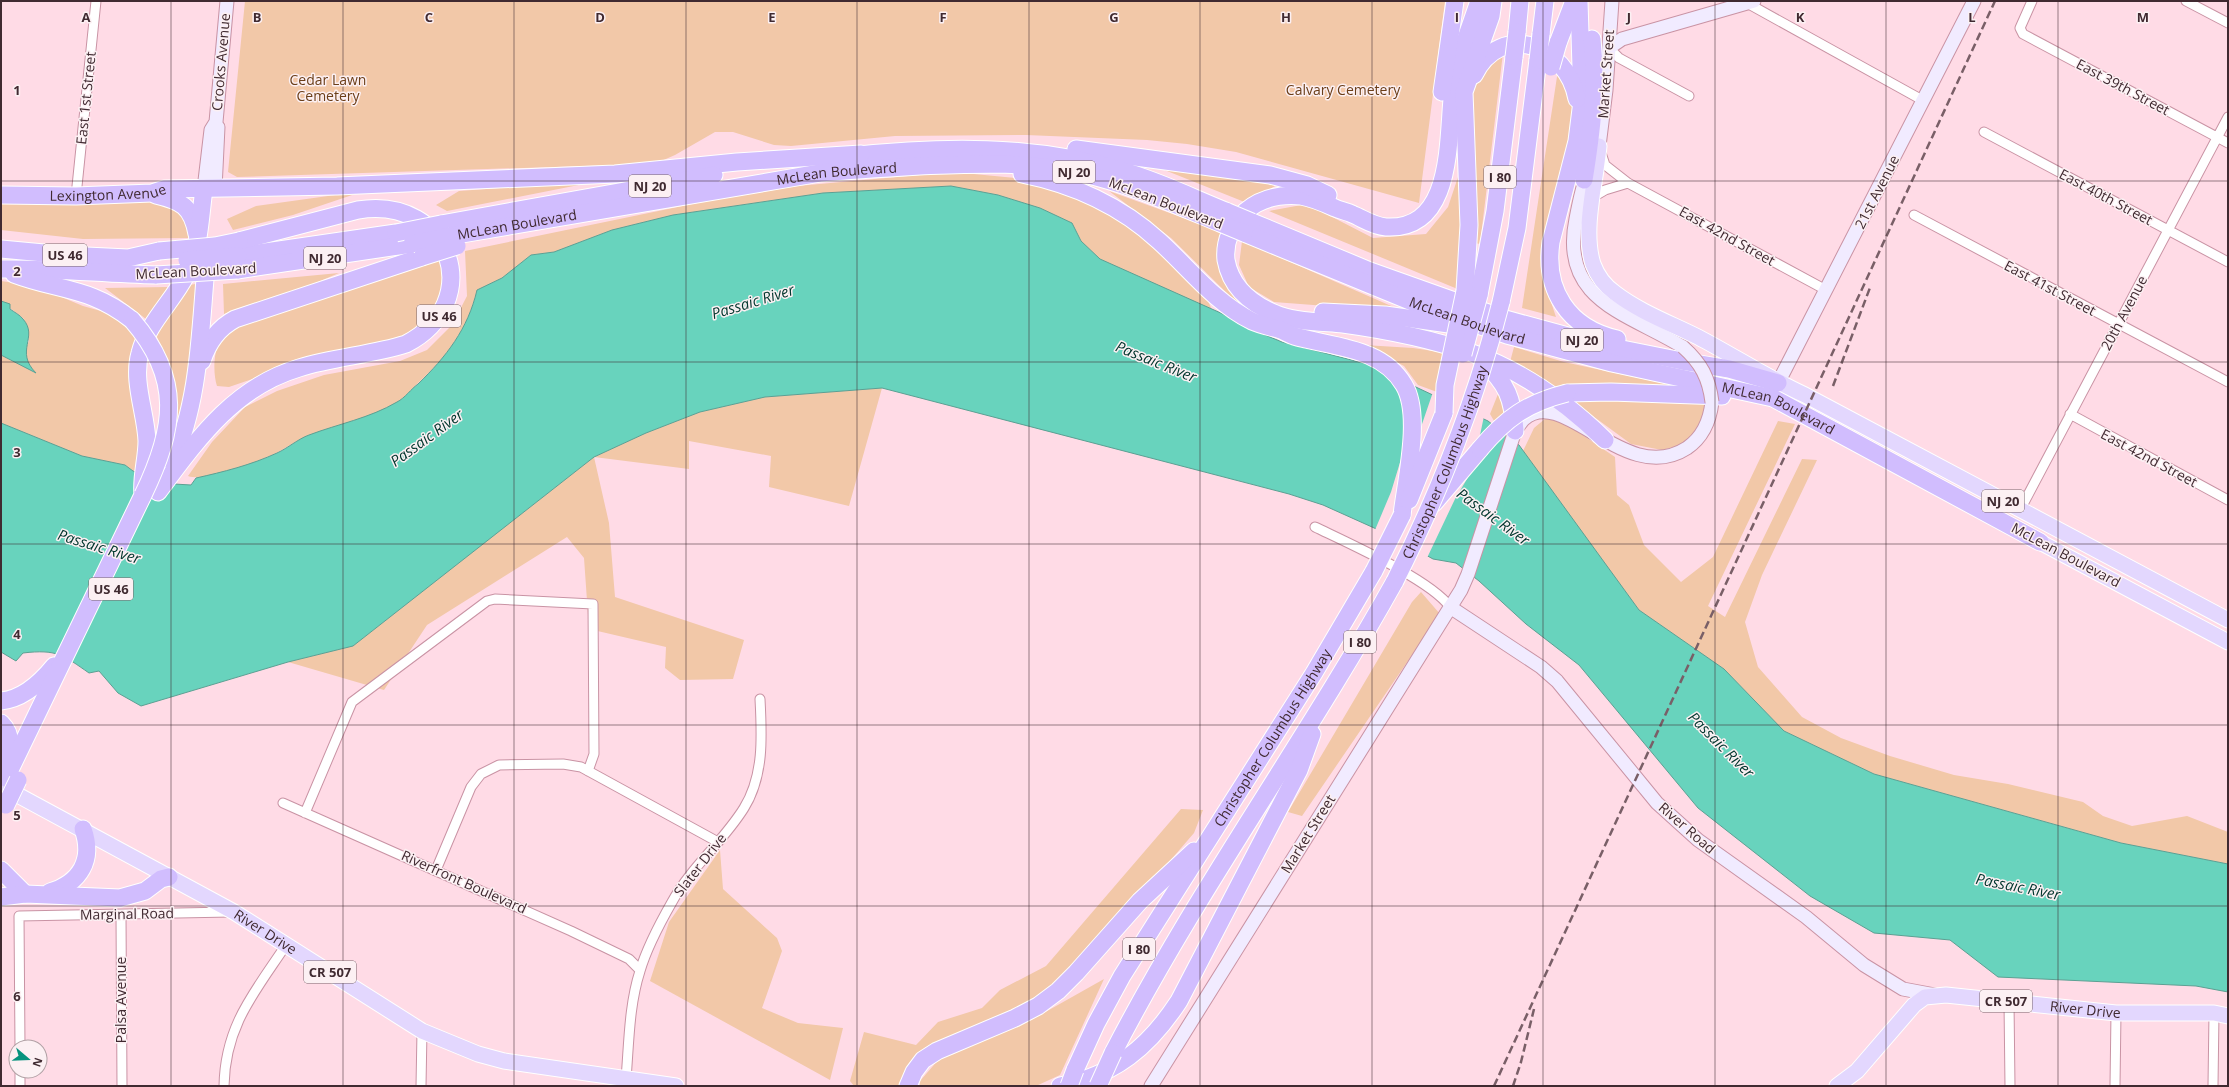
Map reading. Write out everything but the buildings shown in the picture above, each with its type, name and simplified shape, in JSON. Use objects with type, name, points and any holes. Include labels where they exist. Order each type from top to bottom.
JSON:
[{"type":"highway","points":[[1438,195],[1441,102],[1455,1]]},
{"type":"highway","points":[[1479,1],[1456,75],[1449,116],[1446,166],[1438,195],[1427,212],[1404,225],[1380,226],[1350,212],[1308,198],[1284,196],[1262,200],[1242,214],[1235,223],[1225,252],[1227,266],[1232,280],[1248,300],[1283,316],[1395,333],[1442,344],[1474,354],[1514,372],[1545,390],[1581,417],[1605,440]]},
{"type":"highway","points":[[1472,293],[1465,102],[1467,80],[1485,34],[1493,1]]},
{"type":"highway","name":"I 80","points":[[1472,293],[1495,211],[1520,1]]},
{"type":"highway","name":"Christopher Columbus Highway","points":[[1098,1086],[1113,1054],[1173,944],[1323,702],[1395,581],[1434,503],[1472,404],[1502,302],[1544,64],[1541,34],[1545,1]]},
{"type":"highway","points":[[1544,64],[1558,44],[1578,2]]},
{"type":"highway","points":[[1578,2],[1583,77],[1579,125],[1549,257],[1550,274],[1554,289],[1561,303],[1580,321],[1613,338],[1675,353],[1713,365]]},
{"type":"highway","points":[[1578,2],[1595,95],[1592,135],[1584,180]]},
{"type":"highway","points":[[1465,102],[1475,74],[1484,61],[1501,49],[1512,46],[1534,46],[1554,57],[1571,78],[1578,105],[1579,125]]},
{"type":"highway","points":[[961,149],[1015,144],[1042,146],[1270,175],[1318,190],[1342,202],[1350,212]]},
{"type":"highway","name":"McLean Boulevard","points":[[449,236],[719,174],[861,154],[961,149],[1037,152],[1093,162],[1149,179],[1224,217],[1417,304],[1507,335],[1612,363],[1753,392],[1773,398],[2040,542]]},
{"type":"highway","name":"Lexington Avenue","points":[[1,195],[76,196],[152,194],[164,190],[615,174],[737,162],[861,154]]},
{"type":"highway","name":"McLean Boulevard","points":[[238,256],[396,233],[449,236],[820,173],[920,166],[998,163],[1078,172],[1224,217]]},
{"type":"highway","points":[[920,166],[1002,171],[1020,174],[1056,183],[1093,198],[1131,218],[1144,228],[1222,302],[1252,321],[1281,330],[1293,336],[1359,352],[1380,360],[1393,371],[1404,384],[1411,399],[1414,424],[1402,515]]},
{"type":"highway","points":[[150,493],[142,481],[146,452],[146,430],[138,374],[139,354],[151,330],[186,275],[209,189]]},
{"type":"highway","points":[[184,449],[194,384],[209,189]]},
{"type":"highway","points":[[152,194],[174,200],[184,205],[191,216],[197,238]]},
{"type":"highway","name":"US 46","points":[[3,810],[7,783],[70,648],[150,493],[184,449],[238,398],[276,376],[324,362],[390,350],[420,337],[438,318],[448,295],[450,278],[448,262],[439,239],[421,220],[398,210],[374,208],[358,210],[238,256],[215,246],[158,262]]},
{"type":"highway","name":"McLean Boulevard","points":[[1248,228],[1505,319],[1598,344],[1682,362],[1713,365],[1778,383]]},
{"type":"highway","points":[[194,384],[214,335],[226,324],[253,312],[417,250],[449,236]]},
{"type":"highway","name":"US 46","points":[[1,249],[65,255],[128,258]]},
{"type":"highway","name":"McLean Boulevard","points":[[1,269],[158,262],[238,256],[417,250]]},
{"type":"highway","name":"McLean Boulevard","points":[[128,258],[158,262]]},
{"type":"highway","name":"US 46","points":[[1,269],[27,279],[96,297],[132,320],[152,346],[159,360],[166,382],[169,401],[167,428],[150,493],[54,681]]},
{"type":"highway","name":"Christopher Columbus Highway","points":[[1069,1086],[1096,1024],[1122,976],[1317,667],[1374,570],[1402,515],[1444,413],[1445,385],[1472,293]]},
{"type":"highway","points":[[1266,309],[1398,316],[1507,335]]},
{"type":"highway","points":[[1281,330],[1412,338]]},
{"type":"highway","points":[[1474,354],[1498,376],[1506,388],[1512,406],[1515,431]]},
{"type":"highway","points":[[1434,503],[1495,432],[1527,406],[1546,398],[1566,393],[1611,392],[1705,394],[1763,401],[1793,410]]},
{"type":"highway","points":[[1,701],[26,693],[54,681]]},
{"type":"highway","points":[[1060,1086],[1090,1078],[1114,1067],[1133,1055],[1151,1039],[1166,1021],[1179,1000],[1298,770],[1323,702]]},
{"type":"highway","points":[[1,723],[9,735],[10,748],[4,766],[7,783]]},
{"type":"highway","points":[[44,894],[63,888],[81,871],[87,849],[83,829]]},
{"type":"highway","points":[[908,1086],[914,1072],[923,1060],[937,1051],[1015,1018],[1038,1006],[1058,991],[1140,901],[1213,833]]},
{"type":"highway","points":[[1,870],[25,894]]},
{"type":"highway","points":[[1,897],[25,894],[44,894],[120,898],[145,891],[161,879],[169,877]]},
{"type":"main road","name":"Crooks Avenue","points":[[209,189],[219,129],[216,122],[227,1]]},
{"type":"main road","name":"Market Street","points":[[1605,440],[1621,449],[1648,458],[1664,458],[1679,453],[1691,445],[1702,433],[1710,417],[1712,402],[1705,372],[1697,359],[1683,347],[1614,310],[1600,299],[1588,288],[1580,277],[1574,259],[1572,242],[1584,180],[1599,146],[1609,48],[1612,1]]},
{"type":"main road","points":[[1609,48],[1622,39],[1750,2]]},
{"type":"main road","name":"21st Avenue","points":[[1778,383],[1924,101],[1970,2]]},
{"type":"main road","points":[[1599,146],[1593,197],[1590,247],[1593,265],[1608,287],[1660,320],[1742,361],[1778,383]]},
{"type":"main road","name":"McLean Boulevard","points":[[1778,383],[2228,620]]},
{"type":"main road","points":[[1515,431],[1524,419],[1535,414],[1547,413],[1560,415],[1573,420],[1605,440]]},
{"type":"main road","name":"Market Street","points":[[1151,1086],[1450,607],[1464,582],[1515,431]]},
{"type":"main road","name":"McLean Boulevard","points":[[2040,542],[2228,642]]},
{"type":"main road","name":"River Road","points":[[1450,607],[1541,667],[1557,681],[1657,803],[1698,840],[1806,917],[1870,969],[1903,989],[1935,995]]},
{"type":"main road","name":"River Drive","points":[[7,783],[83,829],[234,912],[422,1031],[478,1054],[504,1060],[676,1086]]},
{"type":"main road","name":"River Drive","points":[[1837,1086],[1857,1071],[1914,1005],[1925,997],[1935,995],[2116,1013],[2221,1014]]},
{"type":"street","name":"East 1st Street","points":[[76,196],[96,1]]},
{"type":"street","name":"East 39th Street","points":[[2032,1],[2020,28],[2021,31],[2029,37],[2228,143]]},
{"type":"street","points":[[2186,1],[2228,23]]},
{"type":"street","points":[[1750,2],[1924,101]]},
{"type":"street","points":[[1609,48],[1620,58],[1689,96]]},
{"type":"street","name":"20th Avenue","points":[[2020,510],[2228,117]]},
{"type":"street","name":"East 40th Street","points":[[1984,132],[2228,262]]},
{"type":"street","name":"East 42nd Street","points":[[1599,146],[1605,164],[1628,183],[1826,290]]},
{"type":"street","points":[[1593,197],[1605,190],[1628,183]]},
{"type":"street","name":"East 41st Street","points":[[1914,215],[2228,382]]},
{"type":"street","name":"East 42nd Street","points":[[2070,414],[2228,500]]},
{"type":"street","points":[[1315,527],[1421,583],[1443,598],[1450,607]]},
{"type":"street","points":[[305,813],[352,702],[487,601],[495,599],[593,604],[594,754],[588,771]]},
{"type":"street","name":"Slater Drive","points":[[626,1079],[632,1010],[640,970],[671,903],[683,883],[744,809],[756,782],[760,761],[760,699]]},
{"type":"street","points":[[436,870],[470,787],[486,770],[499,765],[563,764],[581,767],[718,842]]},
{"type":"street","name":"Riverfront Boulevard","points":[[282,803],[436,870],[629,959],[640,970]]},
{"type":"street","name":"Marginal Road","points":[[20,1039],[19,916],[234,912]]},
{"type":"street","name":"Palsa Avenue","points":[[121,915],[122,1086]]},
{"type":"street","points":[[224,1086],[228,1050],[234,1029],[244,1008],[286,945]]},
{"type":"street","points":[[2010,1002],[2010,1086]]},
{"type":"street","points":[[2115,1086],[2116,1013]]},
{"type":"street","points":[[2213,1086],[2221,1014]]},
{"type":"street","points":[[421,1086],[422,1031]]},
{"type":"green space","name":"Cedar Lawn Cemetery","points":[[245,1],[1445,1],[1419,203],[1236,152],[1187,144],[1147,140],[1026,135],[895,136],[791,146],[774,145],[733,132],[715,132],[675,155],[659,162],[646,164],[237,177],[228,172]]},
{"type":"green space","points":[[1503,53],[1480,244],[1475,243],[1471,107],[1477,82],[1480,76]]},
{"type":"green space","points":[[1558,70],[1573,105],[1573,122],[1542,259],[1543,278],[1556,317],[1522,308]]},
{"type":"green space","points":[[1162,169],[1280,183],[1247,203]]},
{"type":"green space","points":[[1460,171],[1465,239],[1460,290],[1269,211],[1307,204],[1373,238],[1426,234],[1448,207]]},
{"type":"green space","points":[[953,172],[1026,179],[1078,194],[1129,221],[1205,294],[1212,310],[1100,259],[1081,241],[1072,223],[1040,208],[998,195],[951,186],[823,193],[673,215],[612,230],[554,252],[531,255],[502,278],[477,290],[468,317],[455,341],[447,352],[406,395],[388,408],[306,437],[282,450],[246,466],[208,477],[188,476],[212,442],[245,407],[277,391],[324,375],[400,361],[427,350],[452,325],[467,296],[465,251],[702,202],[797,186]]},
{"type":"green space","points":[[604,180],[447,211],[436,205],[459,191]]},
{"type":"green space","points":[[364,191],[293,215],[233,230],[227,219],[256,206]]},
{"type":"green space","points":[[1109,191],[1225,233],[1220,266],[1241,307],[1171,238]]},
{"type":"green space","points":[[165,201],[175,204],[189,229],[189,238],[83,239],[1,230],[1,202]]},
{"type":"green space","points":[[1242,241],[1405,312],[1274,302],[1249,287],[1239,265]]},
{"type":"green space","points":[[441,260],[443,301],[424,328],[382,344],[299,363],[229,387],[217,386],[214,369],[216,350],[222,338],[232,327],[389,274],[390,277]]},
{"type":"green space","points":[[339,273],[299,290],[224,314],[223,284]]},
{"type":"green space","points":[[1,281],[35,286],[83,306],[108,313],[136,333],[140,468],[133,471],[125,465],[82,456],[1,423],[1,355],[34,372],[27,365],[25,350],[29,341],[24,319],[1,301]]},
{"type":"green space","points":[[196,284],[186,404],[172,449],[176,417],[175,390],[173,377],[163,349],[155,333],[188,285]]},
{"type":"green space","points":[[168,287],[146,319],[105,288]]},
{"type":"green space","points":[[1364,345],[1413,348],[1446,353],[1437,392],[1418,385],[1404,366]]},
{"type":"green space","points":[[1514,347],[1564,362],[1671,385],[1553,388],[1510,362]]},
{"type":"green space","points":[[882,388],[849,506],[769,487],[771,456],[689,441],[689,469],[594,457],[646,433],[700,412],[765,397]]},
{"type":"green space","points":[[1500,389],[1519,406],[1497,426],[1490,414]]},
{"type":"green space","points":[[1708,398],[1705,417],[1688,443],[1662,450],[1631,444],[1571,400]]},
{"type":"green space","points":[[1546,418],[1569,423],[1584,436],[1615,457],[1617,495],[1629,505],[1644,545],[1681,582],[1713,557],[1778,421],[1795,424],[1708,606],[1725,617],[1802,459],[1817,460],[1762,575],[1745,622],[1758,667],[1802,717],[1841,738],[1890,756],[1954,775],[2008,784],[2083,802],[2103,816],[2132,826],[2187,816],[2228,832],[2228,864],[2121,843],[1874,774],[1784,731],[1724,669],[1639,610],[1523,451],[1534,428]]},
{"type":"green space","points":[[594,457],[609,523],[615,597],[744,640],[733,679],[680,680],[665,668],[666,647],[589,629],[584,558],[567,537],[427,625],[384,690],[288,662],[353,646]]},
{"type":"green space","points":[[1421,592],[1440,614],[1302,816],[1288,812],[1412,602]]},
{"type":"green space","points":[[1181,809],[1203,810],[1194,833],[1074,972],[1045,996],[931,1050],[903,1086],[854,1086],[850,1081],[864,1032],[916,1045],[938,1022],[982,1008],[1000,990],[1046,966]]},
{"type":"green space","points":[[720,850],[723,889],[777,938],[782,951],[762,1008],[798,1023],[843,1028],[830,1080],[650,981],[669,922]]},
{"type":"green space","points":[[1104,979],[1060,1075],[1036,1086],[920,1086],[920,1081],[939,1059],[1033,1019]]},
{"type":"water","name":"Passaic River","points":[[951,186],[998,195],[1040,208],[1072,223],[1081,241],[1100,259],[1223,314],[1253,330],[1282,342],[1367,364],[1488,421],[1519,445],[1639,610],[1724,669],[1784,731],[1874,774],[2121,843],[2228,864],[2228,992],[2196,986],[1998,977],[1950,940],[1874,933],[1810,896],[1698,808],[1579,665],[1526,624],[1479,581],[1456,563],[1433,559],[1392,536],[1323,505],[1289,494],[882,388],[765,397],[700,412],[646,433],[594,457],[353,646],[288,662],[141,706],[118,693],[99,671],[89,673],[59,655],[44,652],[23,653],[16,661],[1,652],[1,423],[82,456],[125,465],[133,471],[174,484],[191,485],[196,478],[247,465],[281,451],[305,437],[387,408],[400,400],[428,374],[455,342],[468,317],[477,290],[502,278],[531,255],[554,252],[612,230],[673,215],[823,193]]},
{"type":"water","points":[[1,301],[10,304],[10,309],[22,318],[27,326],[29,332],[26,351],[27,358],[36,373],[1,355]]},
{"type":"pier","points":[[1408,380],[1421,427],[1433,392],[1484,416],[1473,469],[1455,499],[1427,558],[1375,530],[1391,492],[1405,446],[1404,398]]},
{"type":"railway","points":[[1494,1086],[1995,1]]},
{"type":"railway","points":[[1833,386],[1871,285]]},
{"type":"railway","points":[[1513,1086],[1521,1062],[1534,1009]]},
{"type":"park label","name":"Calvary Cemetery","points":[[1343,90]]}]
